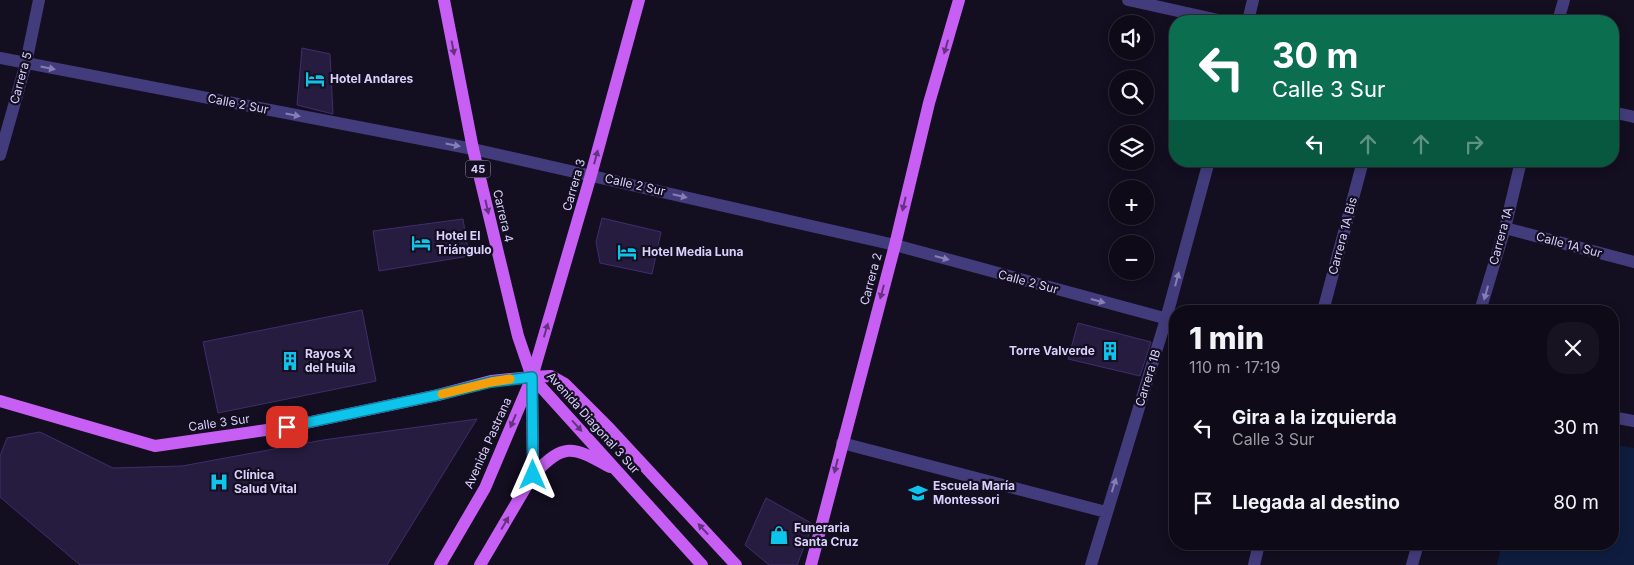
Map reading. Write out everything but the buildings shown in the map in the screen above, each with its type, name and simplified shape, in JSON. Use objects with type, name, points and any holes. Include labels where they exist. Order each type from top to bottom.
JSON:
[{"type":"main road","name":"Carrera 4","points":[[444,0],[473,149],[518,336],[532,377]]},
{"type":"main road","name":"Carrera 3","points":[[532,377],[591,176],[639,0]]},
{"type":"main road","name":"Carrera 2","points":[[811,565],[929,103],[959,0]]},
{"type":"main road","name":"Avenida Diagonal 3 Sur","points":[[532,377],[551,376],[565,384],[609,428],[736,565]]},
{"type":"main road","name":"Calle 3 Sur","points":[[0,401],[155,446],[287,427],[491,382],[532,377]]},
{"type":"main road","name":"Avenida Diagonal 3 Sur","points":[[532,377],[702,565]]},
{"type":"main road","name":"Avenida Pastrana","points":[[532,377],[533,475]]},
{"type":"main road","name":"Avenida Pastrana","points":[[440,565],[484,488],[532,377]]},
{"type":"main road","points":[[480,565],[533,475],[543,464],[566,450],[581,451],[619,471]]},
{"type":"street","name":"Carrera 5","points":[[0,156],[26,64],[39,0]]},
{"type":"street","points":[[1128,0],[1196,15]]},
{"type":"street","points":[[1249,15],[1253,0]]},
{"type":"street","points":[[1560,15],[1564,0]]},
{"type":"street","name":"Calle 2 Sur","points":[[0,58],[473,149],[894,245],[1169,320]]},
{"type":"street","points":[[1619,114],[1634,117]]},
{"type":"street","name":"Carrera 1B","points":[[1174,305],[1208,167]]},
{"type":"street","name":"Carrera 1A Bis","points":[[1324,305],[1361,167]]},
{"type":"street","name":"Carrera 1A","points":[[1482,305],[1519,167]]},
{"type":"street","name":"Calle 1A Sur","points":[[1504,228],[1634,262]]},
{"type":"street","name":"Carrera 1B","points":[[1091,565],[1106,512],[1169,323]]},
{"type":"street","points":[[1619,418],[1634,421]]},
{"type":"street","points":[[842,443],[1106,512]]},
{"type":"street","points":[[1254,565],[1258,550]]},
{"type":"street","points":[[1412,565],[1416,550]]},
{"type":"water","points":[[1619,445],[1634,448],[1634,565],[1497,565],[1501,550],[1619,550]]},
{"type":"slow traffic","points":[[442,394],[510,379]]},
{"type":"place","name":"Hotel Andares","points":[[315,79]]},
{"type":"place","name":"Hotel El Triángulo","points":[[421,243]]},
{"type":"place","name":"Hotel Media Luna","points":[[627,252]]},
{"type":"place","name":"Torre Valverde","points":[[1110,351]]},
{"type":"place","name":"Rayos X del Huila","points":[[290,361]]},
{"type":"place","name":"Clínica Salud Vital","points":[[219,482]]},
{"type":"place","name":"Escuela María Montessori","points":[[918,493]]},
{"type":"place","name":"Funeraria Santa Cruz","points":[[779,535]]},
{"type":"route","points":[[287,427],[491,382],[532,377],[533,475]]}]
